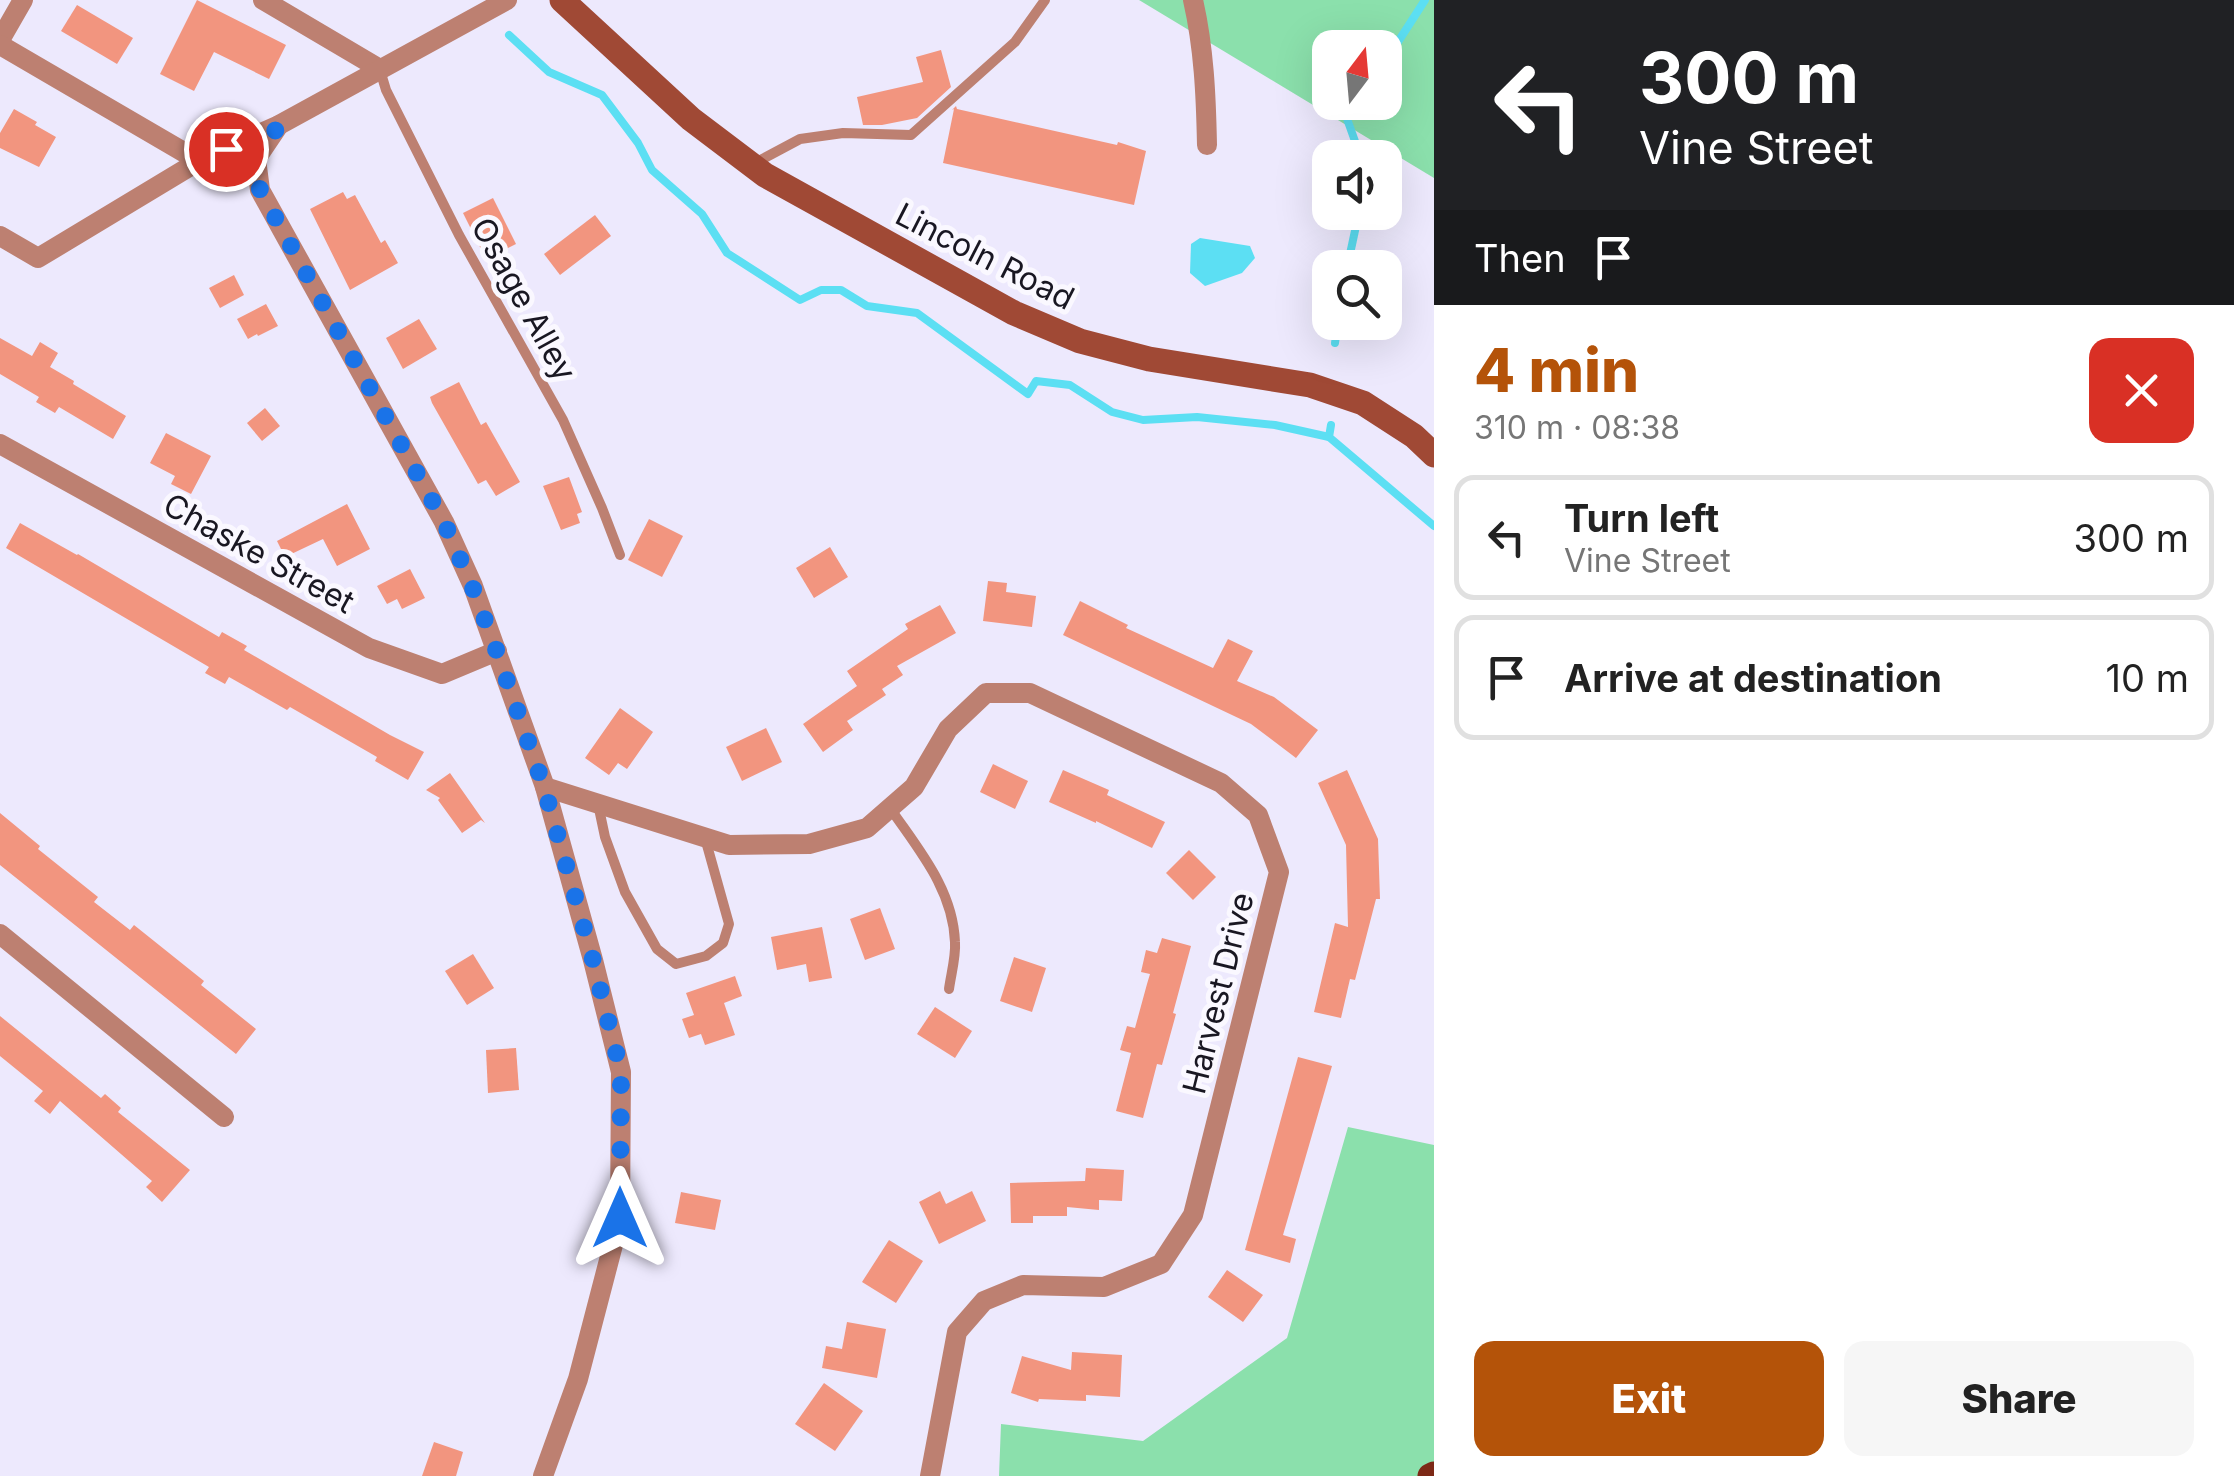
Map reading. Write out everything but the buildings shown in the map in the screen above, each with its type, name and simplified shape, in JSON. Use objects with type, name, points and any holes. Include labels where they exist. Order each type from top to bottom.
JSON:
[{"type":"street","points":[[22,0],[0,42],[199,161]]},
{"type":"street","points":[[264,0],[380,69]]},
{"type":"street","points":[[0,236],[38,258],[199,161],[279,125],[507,0]]},
{"type":"street","name":"Lincoln Road","points":[[562,0],[691,119],[765,175],[1014,313],[1080,340],[1148,359],[1310,385],[1363,403],[1414,436],[1434,455]]},
{"type":"street","points":[[1193,0],[1206,83],[1207,145]]},
{"type":"street","points":[[279,125],[256,159],[260,190],[444,522],[472,586],[544,787],[621,1072],[620,1218],[578,1378],[543,1476]]},
{"type":"street","name":"Chaske Street","points":[[0,444],[369,648],[442,674],[497,652]]},
{"type":"street","name":"Harvest Drive","points":[[544,787],[729,844],[809,844],[867,828],[914,787],[948,729],[986,693],[1030,693],[1221,782],[1258,815],[1279,872],[1193,1216],[1160,1264],[1104,1287],[1023,1285],[984,1301],[957,1332],[930,1476]]},
{"type":"street","points":[[0,934],[224,1117]]},
{"type":"lane","points":[[752,165],[800,139],[843,133],[911,135],[1016,42],[1045,0]]},
{"type":"lane","name":"Osage Alley","points":[[380,69],[386,90],[459,235],[563,420],[620,554]]},
{"type":"lane","points":[[598,803],[605,837],[625,892],[656,950],[676,964],[706,956],[723,943],[729,924],[704,836]]},
{"type":"lane","points":[[890,808],[938,878],[950,907],[956,944],[950,989]]},
{"type":"green space","points":[[1139,0],[1434,0],[1434,178],[1402,159],[1402,140],[1371,140],[1338,120],[1402,120],[1402,30],[1312,30],[1312,104]]},
{"type":"green space","points":[[1348,1127],[1434,1145],[1434,1476],[999,1476],[1001,1424],[1143,1441],[1287,1338]]},
{"type":"water","points":[[1200,238],[1250,246],[1255,258],[1242,273],[1205,286],[1190,273],[1191,244]]},
{"type":"waterway","points":[[1402,36],[1425,0]]},
{"type":"waterway","points":[[509,35],[549,72],[602,95],[638,143],[652,170],[702,214],[727,253],[800,300],[821,290],[841,290],[867,306],[917,313],[1028,394],[1036,381],[1070,385],[1112,412],[1143,420],[1197,417],[1275,425],[1329,437]]},
{"type":"waterway","points":[[1347,120],[1355,140]]},
{"type":"waterway","points":[[1351,250],[1355,230]]},
{"type":"waterway","points":[[1331,425],[1329,437],[1434,526]]},
{"type":"route","points":[[226,149],[279,125],[256,159],[260,190],[444,522],[497,652],[544,787],[621,1072],[620,1218]]}]
